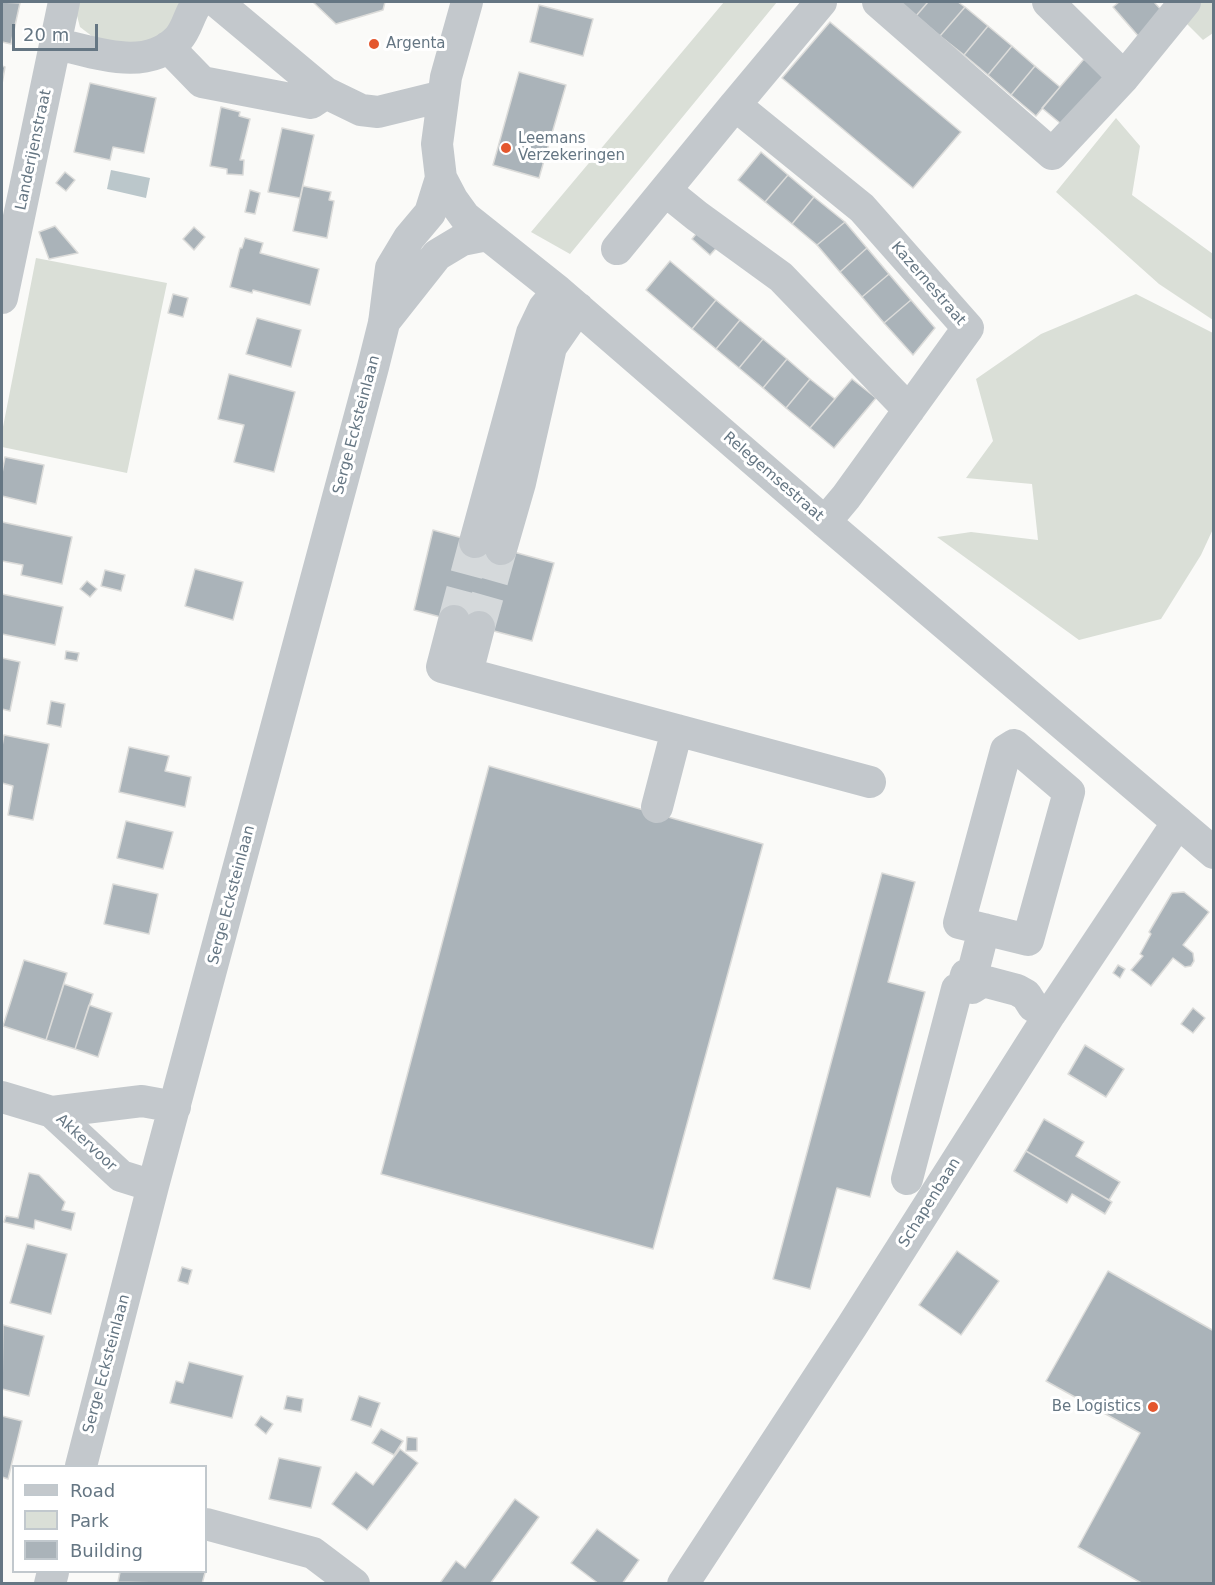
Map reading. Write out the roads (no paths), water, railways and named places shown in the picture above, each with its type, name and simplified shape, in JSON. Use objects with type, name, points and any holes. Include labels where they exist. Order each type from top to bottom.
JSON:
[{"type":"street","name":"Landerijenstraat","points":[[2,298],[64,2]]},
{"type":"street","points":[[57,44],[132,59],[149,57],[178,39],[198,2]]},
{"type":"street","points":[[217,2],[326,93],[361,110],[378,112],[445,87]]},
{"type":"street","name":"Relegemsestraat","points":[[467,2],[445,87],[436,144],[441,178],[465,217],[568,299],[825,522],[1214,853]]},
{"type":"street","points":[[617,249],[821,2]]},
{"type":"street","points":[[878,2],[1052,154],[1124,77],[1185,2]]},
{"type":"street","points":[[1048,2],[1124,77]]},
{"type":"street","points":[[168,47],[202,82],[311,103],[326,93]]},
{"type":"street","name":"Kazernestraat","points":[[735,105],[862,208],[968,328],[846,497],[825,522]]},
{"type":"street","name":"Serge Ecksteinlaan","points":[[82,1465],[153,1186],[384,323],[391,268],[409,238],[430,213],[441,178]]},
{"type":"street","points":[[666,191],[781,277],[909,410]]},
{"type":"street","name":"Serge Ecksteinlaan","points":[[384,323],[436,255],[462,240],[487,235]]},
{"type":"street","points":[[488,545],[532,333],[544,308],[568,299]]},
{"type":"street","points":[[466,624],[442,667],[870,782]]},
{"type":"street","points":[[657,807],[677,730]]},
{"type":"street","points":[[1014,745],[1069,792],[1028,940],[978,928],[959,923],[1006,750],[1014,745]]},
{"type":"street","name":"Schapenbaan","points":[[683,1584],[852,1326],[1041,1010],[1178,822]]},
{"type":"street","points":[[967,983],[959,969],[978,928]]},
{"type":"street","points":[[907,1179],[957,989],[967,983],[983,981],[1017,990],[1026,995],[1041,1010]]},
{"type":"street","name":"Akkervoor","points":[[2,1097],[52,1112],[142,1101],[175,1107]]},
{"type":"street","name":"Akkervoor","points":[[52,1112],[121,1176],[153,1186]]},
{"type":"street","points":[[207,1524],[313,1553],[354,1584]]},
{"type":"tunnel","points":[[454,621],[475,542]]},
{"type":"tunnel","points":[[479,627],[501,549]]},
{"type":"place","name":"Argenta","points":[[374,44]]},
{"type":"place","name":"Leemans Verzekeringen","points":[[506,148]]},
{"type":"place","name":"Be Logistics","points":[[1153,1407]]}]
